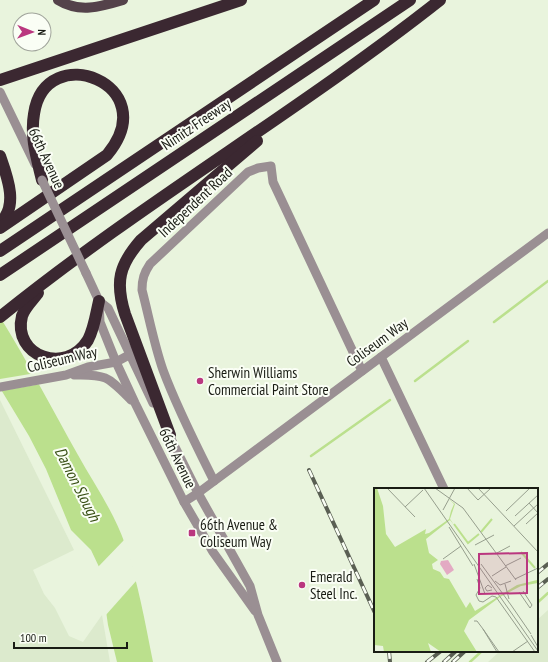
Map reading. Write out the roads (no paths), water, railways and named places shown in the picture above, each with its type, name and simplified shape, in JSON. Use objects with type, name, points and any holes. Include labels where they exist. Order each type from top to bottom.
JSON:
[{"type":"highway","points":[[0,80],[241,0]]},
{"type":"highway","name":"Nimitz Freeway","points":[[0,251],[374,0]]},
{"type":"highway","name":"Nimitz Freeway","points":[[0,275],[410,0]]},
{"type":"highway","points":[[0,317],[94,244],[282,117],[382,46],[440,0]]},
{"type":"highway","points":[[0,228],[107,155],[117,143],[123,126],[123,112],[118,98],[109,86],[94,77],[79,74],[64,77],[51,84],[44,90],[38,100],[34,114],[33,140],[42,180]]},
{"type":"highway","points":[[170,435],[120,300],[119,284],[122,270],[126,259],[142,240],[256,142],[282,117]]},
{"type":"highway","points":[[0,156],[9,186],[10,199],[8,211],[0,223]]},
{"type":"highway","points":[[57,272],[28,305],[22,315],[21,326],[23,338],[38,354],[48,359],[59,359],[70,357],[79,350],[90,335],[99,301]]},
{"type":"main road","points":[[58,0],[76,8],[89,8],[123,0]]},
{"type":"street","name":"66th Avenue","points":[[0,92],[99,301],[100,322],[135,403],[184,502],[213,552],[258,615]]},
{"type":"street","name":"Independent Road","points":[[214,481],[172,392],[164,371],[155,344],[142,290],[142,280],[144,272],[150,264],[248,172],[258,168],[271,166],[273,182],[362,371]]},
{"type":"street","name":"Coliseum Way","points":[[184,502],[548,233]]},
{"type":"street","name":"66th Avenue","points":[[99,301],[108,308],[129,355],[198,493],[250,586],[258,615],[277,662]]},
{"type":"street","name":"Coliseum Way","points":[[0,387],[66,375],[88,367],[116,362],[129,355]]},
{"type":"street","points":[[381,357],[444,488]]},
{"type":"street","points":[[66,375],[100,375],[106,377],[135,403]]},
{"type":"water","name":"Damon Slough","points":[[0,317],[103,498],[120,532],[130,558],[153,662],[117,662],[108,625],[100,569],[91,550],[71,530],[46,469],[29,436],[0,388]]},
{"type":"waterway","points":[[494,322],[548,281]]},
{"type":"waterway","points":[[415,381],[468,341]]},
{"type":"waterway","points":[[311,456],[390,400]]},
{"type":"waterway","points":[[538,602],[548,593]]},
{"type":"waterway","points":[[470,662],[481,652]]},
{"type":"railway","points":[[309,470],[374,611]]},
{"type":"railway","points":[[538,572],[548,564]]},
{"type":"railway","points":[[538,587],[548,579]]},
{"type":"railway","points":[[389,652],[390,662]]},
{"type":"railway","points":[[427,662],[440,652]]},
{"type":"railway","points":[[444,662],[455,652]]},
{"type":"railway","points":[[453,662],[464,652]]},
{"type":"place","name":"Sherwin Williams Commercial Paint Store","points":[[200,381]]},
{"type":"place","name":"66th Avenue & Coliseum Way","points":[[192,533]]},
{"type":"place","name":"Emerald Steel Inc.","points":[[302,585]]}]
